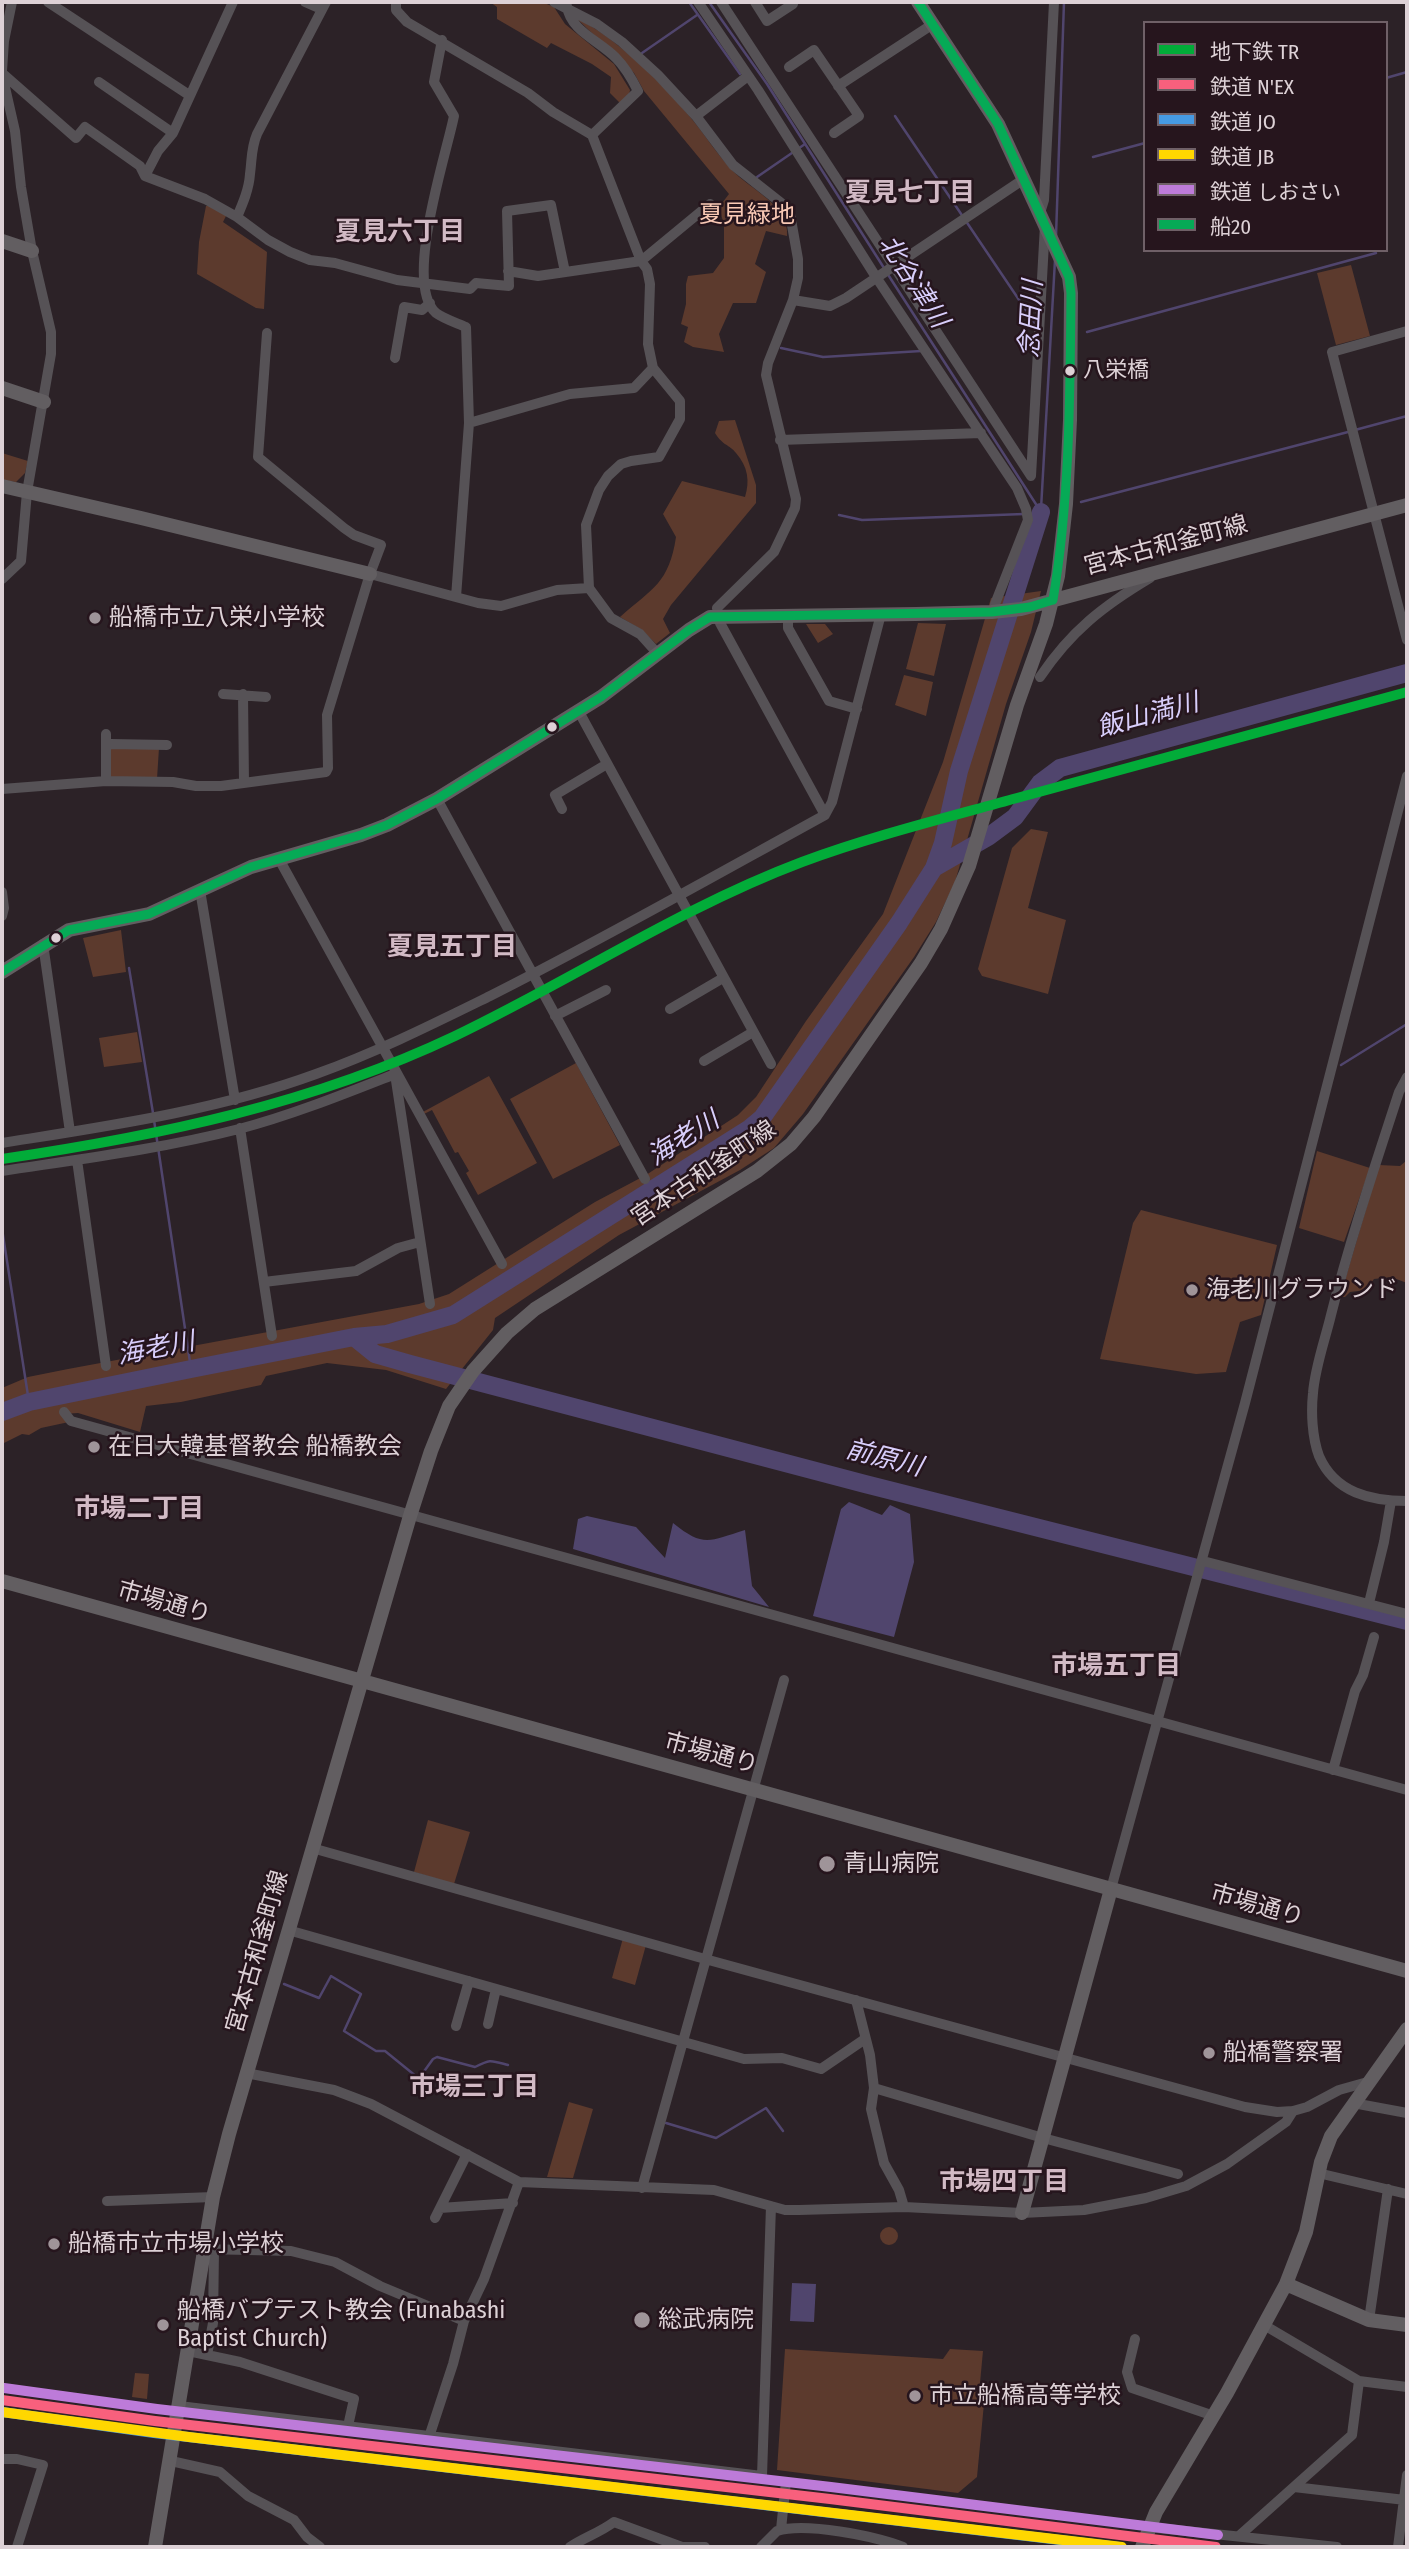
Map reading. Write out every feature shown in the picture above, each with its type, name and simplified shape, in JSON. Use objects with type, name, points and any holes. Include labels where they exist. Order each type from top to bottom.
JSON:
[{"type":"street","points":[[2,579],[21,562],[27,492],[51,354],[47,306],[32,251],[15,131],[2,73],[4,41],[12,2]]},
{"type":"street","points":[[48,2],[189,95]]},
{"type":"street","points":[[145,176],[158,151],[173,133],[233,2]]},
{"type":"street","points":[[237,217],[246,197],[251,148],[324,6],[305,2]]},
{"type":"street","points":[[396,2],[396,10],[407,22],[442,40],[592,135],[641,261],[647,269],[650,284],[648,344],[653,368],[679,397],[680,419],[659,457],[621,464],[608,476],[599,490],[586,525],[589,588],[611,618],[640,634],[658,654]]},
{"type":"street","points":[[554,2],[568,4],[622,42],[658,75],[696,116],[733,164],[785,206],[790,214],[798,260],[798,278],[793,300],[768,363],[766,375],[796,499],[795,508],[774,551],[753,575],[720,603],[718,616],[825,815]]},
{"type":"street","points":[[698,2],[884,272],[1031,476],[1054,2]]},
{"type":"street","points":[[721,2],[981,433],[1017,488],[1026,509],[1027,520],[997,608]]},
{"type":"street","points":[[755,2],[767,21],[793,4]]},
{"type":"street","points":[[918,2],[992,114],[1069,277],[1070,421],[1066,504],[1053,600]]},
{"type":"street","points":[[568,4],[570,20],[616,57],[631,76],[638,91],[592,135]]},
{"type":"street","points":[[838,86],[933,24]]},
{"type":"street","points":[[442,40],[434,82],[454,116],[426,232],[424,283],[430,303],[436,312],[466,327],[469,423],[456,597]]},
{"type":"street","points":[[789,67],[814,50],[859,116],[834,133]]},
{"type":"street","points":[[2,73],[76,138],[85,127],[140,166],[145,176],[181,189],[237,217],[290,253],[397,280],[470,289],[476,283],[509,286],[507,211],[551,205],[565,272]]},
{"type":"street","points":[[696,116],[748,76]]},
{"type":"street","points":[[99,82],[173,133]]},
{"type":"street","points":[[2,126],[15,131]]},
{"type":"street","points":[[793,300],[830,306],[846,298],[1024,179]]},
{"type":"street","points":[[508,271],[538,276],[641,261],[710,205]]},
{"type":"street","points":[[2,240],[32,251]]},
{"type":"street","points":[[395,358],[404,307],[422,310],[430,303]]},
{"type":"street","points":[[1407,331],[1332,352],[1407,640]]},
{"type":"street","points":[[2,789],[106,782],[173,782],[196,786],[244,783],[326,772],[327,715],[380,543],[354,535],[258,457],[267,333]]},
{"type":"street","points":[[469,423],[570,394],[634,388],[653,368]]},
{"type":"street","points":[[2,388],[44,402]]},
{"type":"street","points":[[780,440],[981,433]]},
{"type":"street","points":[[2,486],[500,606],[557,590],[589,588]]},
{"type":"street","name":"宮本古和釜町線","points":[[718,616],[1021,609],[1407,505]]},
{"type":"street","points":[[1040,677],[1068,639],[1083,624],[1160,572]]},
{"type":"street","name":"宮本古和釜町線","points":[[155,2547],[188,2351],[209,2249],[214,2197],[246,2073],[361,1681],[410,1517],[449,1406],[489,1351],[535,1309],[757,1171],[791,1144],[814,1117],[921,963],[941,929],[974,852],[1017,705],[1053,600]]},
{"type":"street","points":[[2,1143],[152,1118],[235,1100],[384,1049],[533,975],[825,815],[832,802],[881,614]]},
{"type":"street","points":[[788,615],[788,628],[830,701],[857,709]]},
{"type":"street","points":[[3,968],[69,930],[149,914],[251,867],[375,830],[437,799],[613,689],[696,624],[718,616]]},
{"type":"street","points":[[223,694],[266,697]]},
{"type":"street","points":[[243,694],[244,783]]},
{"type":"street","points":[[578,710],[771,1064]]},
{"type":"street","points":[[106,734],[106,782]]},
{"type":"street","points":[[106,746],[167,745]]},
{"type":"street","points":[[562,809],[555,795],[607,764]]},
{"type":"street","points":[[1022,2213],[1198,1578],[1333,1072],[1407,776]]},
{"type":"street","points":[[437,799],[645,1179]]},
{"type":"street","points":[[278,859],[502,1264]]},
{"type":"street","points":[[200,890],[235,1100]]},
{"type":"street","points":[[2,892],[2,916]]},
{"type":"street","points":[[43,944],[70,1132]]},
{"type":"street","points":[[670,1009],[723,978]]},
{"type":"street","points":[[555,1016],[606,990]]},
{"type":"street","points":[[704,1061],[753,1032]]},
{"type":"street","points":[[2,1171],[152,1148],[240,1128],[322,1102],[395,1073]]},
{"type":"street","points":[[395,1073],[429,1304]]},
{"type":"street","points":[[1407,1077],[1348,1250],[1313,1391],[1312,1420],[1319,1455],[1328,1472],[1351,1493],[1391,1501],[1407,1501]]},
{"type":"street","points":[[240,1128],[272,1336]]},
{"type":"street","points":[[77,1160],[106,1366]]},
{"type":"street","points":[[264,1282],[355,1271],[398,1248],[420,1242]]},
{"type":"street","points":[[64,1412],[71,1421],[410,1517],[1407,1790]]},
{"type":"street","points":[[1370,1603],[1391,1501]]},
{"type":"street","points":[[1202,1562],[1407,1614]]},
{"type":"street","name":"市場通り","points":[[2,1581],[1407,1971]]},
{"type":"street","points":[[1333,1770],[1354,1691],[1363,1675],[1374,1637]]},
{"type":"street","points":[[642,2188],[784,1681]]},
{"type":"street","points":[[312,1848],[1245,2107],[1277,2112],[1293,2111],[1307,2107],[1339,2090],[1371,2081]]},
{"type":"street","points":[[288,1930],[744,2059],[782,2058],[821,2069],[866,2039]]},
{"type":"street","points":[[456,2026],[469,1981]]},
{"type":"street","points":[[488,2024],[496,1989]]},
{"type":"street","points":[[856,2000],[870,2055],[874,2088],[871,2109],[884,2163],[899,2190],[904,2207]]},
{"type":"street","points":[[1142,2547],[1148,2528],[1214,2416],[1286,2284],[1306,2232],[1318,2173],[1331,2136],[1353,2104],[1402,2045],[1407,2029]]},
{"type":"street","points":[[246,2073],[334,2090],[376,2107],[519,2182],[715,2190],[771,2206],[799,2210],[904,2207],[1022,2213],[1084,2210],[1146,2198],[1186,2186],[1227,2164],[1286,2122],[1293,2111]]},
{"type":"street","points":[[874,2088],[1043,2138],[1178,2174]]},
{"type":"street","points":[[1353,2104],[1407,2113]]},
{"type":"street","points":[[435,2218],[467,2154]]},
{"type":"street","points":[[1318,2173],[1407,2194]]},
{"type":"street","points":[[429,2437],[464,2321],[484,2279],[519,2182]]},
{"type":"street","points":[[1369,2320],[1388,2189]]},
{"type":"street","points":[[107,2200],[214,2197]]},
{"type":"street","points":[[440,2207],[513,2203]]},
{"type":"street","points":[[179,2406],[762,2476],[771,2206]]},
{"type":"street","points":[[208,2355],[213,2323],[209,2249],[291,2251],[335,2262],[380,2286],[464,2321]]},
{"type":"street","points":[[1286,2284],[1369,2320],[1407,2325]]},
{"type":"street","points":[[1264,2325],[1359,2381],[1407,2387]]},
{"type":"street","points":[[1135,2339],[1128,2372],[1132,2388],[1214,2416]]},
{"type":"street","points":[[188,2351],[240,2362],[354,2399],[348,2427]]},
{"type":"street","points":[[1239,2536],[1352,2435],[1359,2381]]},
{"type":"street","points":[[2,2459],[17,2459],[43,2465],[17,2547]]},
{"type":"street","points":[[170,2461],[220,2472],[248,2496],[294,2520],[307,2537],[320,2547]]},
{"type":"street","points":[[1398,2547],[1407,2475]]},
{"type":"street","points":[[761,2547],[781,2529],[786,2482]]},
{"type":"street","points":[[1294,2487],[1405,2500]]},
{"type":"street","points":[[570,2547],[585,2537],[595,2536],[614,2522],[682,2547],[705,2547]]},
{"type":"street","points":[[1148,2528],[1336,2547]]},
{"type":"street","points":[[781,2529],[878,2538],[902,2547]]},
{"type":"green space","points":[[490,2],[542,2],[554,7],[565,24],[614,64],[630,90],[629,95],[621,104],[610,93],[611,77],[551,43],[547,48],[497,19],[497,7]]},
{"type":"green space","name":"夏見緑地","points":[[575,17],[608,37],[655,78],[683,108],[731,169],[782,215],[787,236],[766,231],[755,264],[766,272],[756,303],[733,303],[719,334],[724,352],[693,347],[684,342],[688,327],[681,324],[688,276],[713,273],[724,258],[724,225],[719,207],[729,194],[644,91],[634,73]]},
{"type":"green space","points":[[206,206],[227,214],[223,222],[267,252],[264,309],[256,308],[197,274],[199,242]]},
{"type":"green space","points":[[1351,265],[1370,336],[1336,345],[1317,273]]},
{"type":"green space","points":[[735,420],[756,485],[756,503],[671,605],[663,619],[670,633],[656,644],[642,630],[620,617],[658,583],[669,565],[676,537],[663,514],[682,481],[745,497],[748,480],[743,464],[715,433],[719,421]]},
{"type":"green space","points":[[2,453],[28,461],[25,473],[16,482],[2,480]]},
{"type":"green space","points":[[1041,591],[955,882],[936,922],[803,1114],[774,1148],[740,1170],[619,1235],[495,1318],[493,1330],[446,1389],[386,1370],[327,1363],[266,1376],[261,1385],[181,1402],[146,1406],[140,1432],[78,1413],[63,1414],[69,1422],[41,1428],[29,1435],[22,1434],[2,1444],[2,1388],[28,1377],[419,1304],[449,1294],[595,1202],[646,1175],[738,1115],[756,1097],[806,1021],[883,914],[943,762],[991,598]]},
{"type":"green space","points":[[918,623],[946,624],[934,676],[906,669]]},
{"type":"green space","points":[[806,624],[825,624],[833,634],[818,643]]},
{"type":"green space","points":[[904,675],[933,682],[926,716],[895,705]]},
{"type":"green space","points":[[114,747],[159,748],[157,779],[111,777],[108,774],[108,750]]},
{"type":"green space","points":[[1031,829],[1048,832],[1028,908],[1066,920],[1048,994],[982,976],[978,969],[1012,848]]},
{"type":"green space","points":[[121,930],[126,972],[93,977],[83,938]]},
{"type":"green space","points":[[137,1032],[142,1062],[104,1067],[99,1038]]},
{"type":"green space","points":[[576,1063],[620,1145],[553,1179],[510,1099]]},
{"type":"green space","points":[[489,1076],[537,1163],[478,1195],[466,1173],[469,1171],[458,1152],[455,1153],[432,1110],[422,1115],[421,1113]]},
{"type":"green space","points":[[1317,1151],[1370,1168],[1344,1242],[1299,1228]]},
{"type":"green space","points":[[1406,1161],[1407,1283],[1391,1277],[1374,1279],[1366,1290],[1350,1292],[1345,1297],[1340,1297],[1379,1165],[1400,1166]]},
{"type":"green space","name":"海老川グラウンド","points":[[1141,1210],[1277,1245],[1261,1315],[1240,1322],[1226,1372],[1196,1374],[1100,1359],[1133,1223]]},
{"type":"green space","points":[[428,1820],[470,1832],[454,1884],[414,1872]]},
{"type":"green space","points":[[623,1938],[646,1945],[635,1985],[612,1978]]},
{"type":"green space","points":[[569,2102],[593,2109],[573,2178],[547,2177]]},
{"type":"green space","points":[[885,2227],[893,2227],[898,2236],[896,2243],[885,2245],[880,2240],[880,2232]]},
{"type":"green space","points":[[785,2349],[943,2359],[950,2349],[983,2351],[980,2383],[985,2393],[977,2477],[958,2493],[777,2470]]},
{"type":"green space","points":[[135,2373],[149,2374],[147,2399],[132,2397]]},
{"type":"shaded area","points":[[849,1502],[882,1515],[890,1505],[910,1514],[914,1562],[894,1637],[813,1616],[841,1509]]},
{"type":"shaded area","points":[[587,1516],[636,1527],[665,1558],[673,1523],[692,1536],[707,1540],[745,1530],[752,1586],[769,1607],[573,1549],[578,1519]]},
{"type":"shaded area","points":[[792,2283],[816,2284],[814,2322],[790,2321]]},
{"type":"waterway","points":[[689,2],[740,74]]},
{"type":"waterway","name":"北谷津川","points":[[709,2],[767,84],[884,268]]},
{"type":"waterway","name":"念田川","points":[[1056,236],[1064,2]]},
{"type":"waterway","points":[[642,53],[697,15]]},
{"type":"waterway","points":[[1388,77],[1407,72]]},
{"type":"waterway","points":[[895,116],[1036,325]]},
{"type":"waterway","points":[[757,177],[805,144]]},
{"type":"waterway","points":[[1093,157],[1143,144]]},
{"type":"waterway","points":[[1087,332],[1376,253]]},
{"type":"waterway","name":"念田川","points":[[1041,509],[1055,260]]},
{"type":"waterway","name":"北谷津川","points":[[887,273],[1041,512]]},
{"type":"waterway","points":[[781,348],[823,357],[921,351]]},
{"type":"waterway","points":[[1355,430],[1407,416]]},
{"type":"waterway","points":[[1081,502],[1348,432]]},
{"type":"waterway","name":"海老川","points":[[2,1412],[29,1402],[191,1369],[354,1337],[387,1334],[453,1315],[762,1118],[899,923],[934,868],[943,843],[959,771],[1041,512]]},
{"type":"waterway","points":[[1030,514],[1041,513]]},
{"type":"waterway","points":[[839,515],[862,520],[1024,514]]},
{"type":"waterway","name":"飯山満川","points":[[934,868],[988,837],[1015,817],[1040,783],[1060,768],[1407,673]]},
{"type":"waterway","points":[[129,968],[153,1113]]},
{"type":"waterway","points":[[1341,1065],[1407,1024]]},
{"type":"waterway","points":[[154,1120],[191,1369]]},
{"type":"waterway","points":[[2,1229],[29,1402]]},
{"type":"waterway","name":"前原川","points":[[354,1337],[375,1354],[410,1364],[865,1484],[1407,1621]]},
{"type":"waterway","points":[[284,1984],[319,1998],[331,1976],[361,1994],[344,2031],[376,2051],[385,2051],[417,2077],[420,2077],[437,2057],[475,2067],[491,2061],[508,2065]]},
{"type":"waterway","points":[[666,2123],[716,2138],[766,2108],[783,2131]]},
{"type":"metro line","name":"TR","points":[[2,1159],[176,1128],[290,1099],[346,1081],[455,1036],[669,923],[757,880],[802,862],[909,828],[1407,692]]},
{"type":"rail line","name":"しおさい","points":[[4,2388],[157,2409],[1218,2535]]},
{"type":"rail line","name":"N'EX","points":[[2,2400],[155,2421],[830,2499],[1216,2547]]},
{"type":"rail line","name":"JO","points":[[2,2412],[154,2433],[1119,2547]]},
{"type":"rail line","name":"JB","points":[[2,2412],[189,2437],[1122,2547]]},
{"type":"transit line","name":"船20","points":[[918,2],[998,124],[1069,277],[1068,447],[1063,523],[1053,600]]},
{"type":"transit line","name":"船20","points":[[2,972],[69,930],[149,914],[251,867],[387,825],[437,799],[601,697],[710,617],[992,612],[1030,607],[1053,600]]},
{"type":"place","name":"八栄橋","points":[[1070,371]]},
{"type":"place","name":"船橋市立八栄小学校","points":[[95,618]]},
{"type":"place","name":"海老川グラウンド","points":[[1192,1290]]},
{"type":"place","name":"在日大韓基督教会 船橋教会","points":[[94,1447]]},
{"type":"place","name":"青山病院","points":[[827,1864]]},
{"type":"place","name":"船橋警察署","points":[[1209,2053]]},
{"type":"place","name":"船橋市立市場小学校","points":[[54,2244]]},
{"type":"place","name":"総武病院","points":[[642,2320]]},
{"type":"place","name":"船橋バプテスト教会 (Funabashi Baptist Church)","points":[[163,2325]]},
{"type":"place","name":"市立船橋高等学校","points":[[915,2396]]},
{"type":"district","name":"夏見七丁目","points":[[910,194]]},
{"type":"district","name":"夏見六丁目","points":[[400,233]]},
{"type":"district","name":"夏見五丁目","points":[[452,948]]},
{"type":"district","name":"市場二丁目","points":[[139,1510]]},
{"type":"district","name":"市場五丁目","points":[[1116,1667]]},
{"type":"district","name":"市場三丁目","points":[[474,2088]]},
{"type":"district","name":"市場四丁目","points":[[1004,2183]]}]
